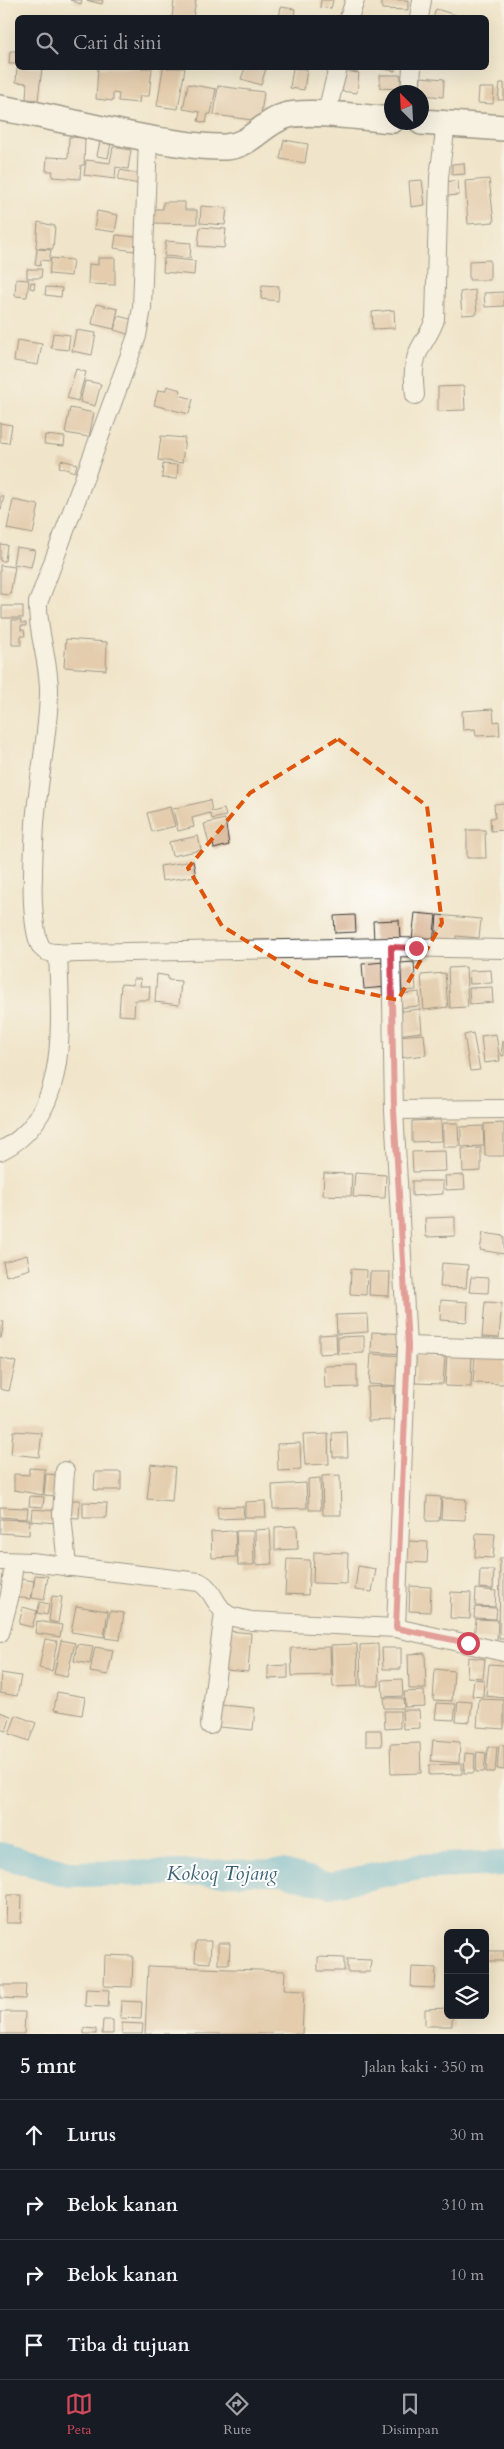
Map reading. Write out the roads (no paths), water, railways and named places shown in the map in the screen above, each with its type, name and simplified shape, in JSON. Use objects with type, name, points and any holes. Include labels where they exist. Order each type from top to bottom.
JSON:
[{"type":"street","points":[[350,15],[355,0]]},
{"type":"street","points":[[420,15],[422,0]]},
{"type":"street","points":[[326,115],[337,70]]},
{"type":"street","points":[[411,85],[412,70]]},
{"type":"street","points":[[0,108],[148,138],[209,146],[236,146],[246,142],[277,119],[297,114],[384,119]]},
{"type":"street","points":[[415,395],[413,372],[417,356],[432,330],[434,319],[440,176],[434,123],[504,128]]},
{"type":"street","points":[[148,138],[142,308],[137,336],[38,603],[38,622],[47,657],[49,692],[45,753],[35,824],[32,893],[38,937],[42,948],[48,952],[58,953],[391,947],[504,949]]},
{"type":"street","points":[[391,947],[394,1110],[408,1346],[396,1628]]},
{"type":"street","points":[[0,1151],[20,1140],[32,1128],[44,1109],[54,1082],[61,1023],[58,953]]},
{"type":"street","points":[[394,1110],[504,1109]]},
{"type":"street","points":[[408,1346],[504,1349]]},
{"type":"street","points":[[65,1471],[62,1514],[67,1567]]},
{"type":"street","points":[[0,1633],[10,1595],[7,1561],[32,1562],[199,1582],[206,1586],[224,1612],[251,1621],[396,1628],[504,1652]]},
{"type":"street","points":[[210,1725],[224,1612]]},
{"type":"waterway","name":"Kokoq Tojang","points":[[0,1855],[68,1874],[283,1872],[330,1885],[419,1867],[504,1863]]}]
